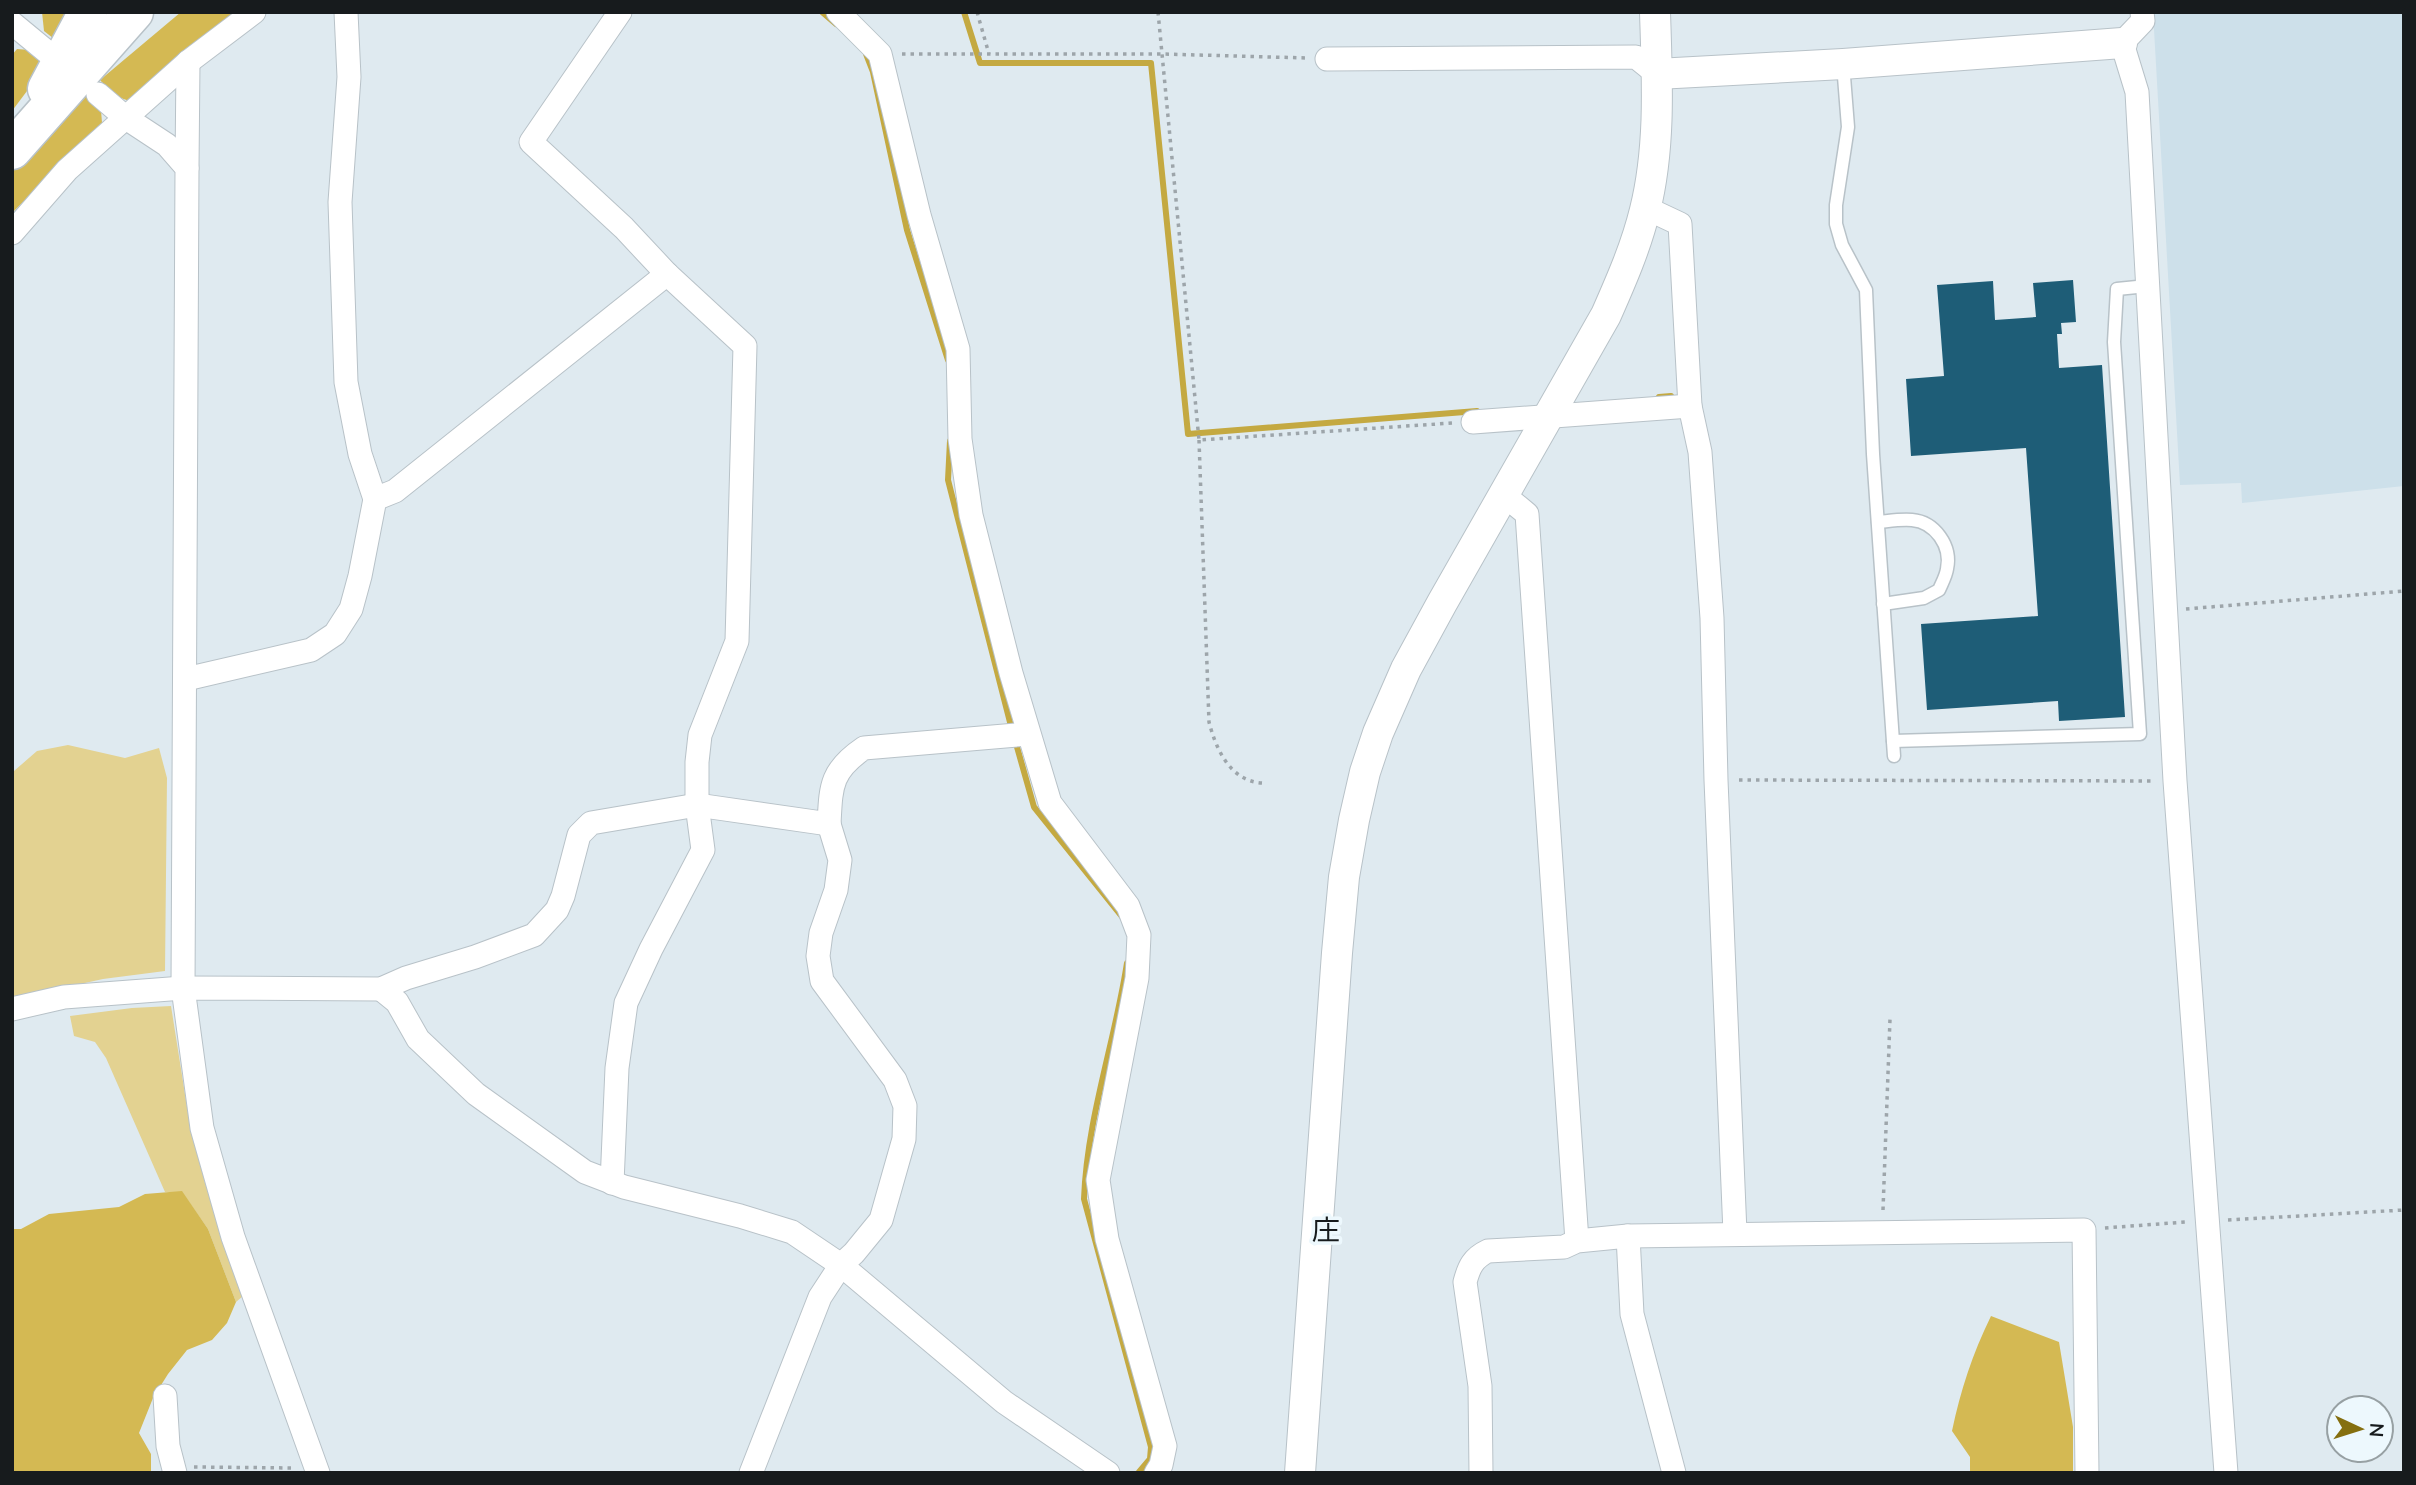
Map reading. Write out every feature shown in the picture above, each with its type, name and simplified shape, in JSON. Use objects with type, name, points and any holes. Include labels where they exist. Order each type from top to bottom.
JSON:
[{"type":"highway","points":[[66,83],[88,12]]},
{"type":"highway","points":[[66,83],[112,12]]},
{"type":"highway","points":[[12,150],[66,83],[134,12]]},
{"type":"highway","points":[[12,130],[66,83],[163,12]]},
{"type":"street","points":[[12,233],[67,170],[188,61],[254,12]]},
{"type":"street","points":[[186,679],[311,650],[335,634],[351,609],[360,576],[376,499],[360,454],[346,382],[340,202],[349,77],[346,12]]},
{"type":"street","points":[[612,1183],[617,1068],[626,1003],[703,850],[697,805],[696,762],[699,734],[737,641],[745,346],[531,142],[620,12]]},
{"type":"street","points":[[838,12],[880,54],[919,215],[958,349],[960,439],[971,515],[1028,734],[1050,803],[1128,905],[1139,935],[1137,978],[1098,1180],[1107,1239],[1165,1446],[1161,1465],[1156,1473]]},
{"type":"street","points":[[1300,1473],[1344,877],[1365,772],[1378,733],[1406,669],[1606,315],[1630,260],[1646,208],[1654,154],[1656,12]]},
{"type":"street","points":[[1327,59],[1636,57],[1657,74],[1843,64],[2122,43],[2143,21],[2142,12]]},
{"type":"street","points":[[15,32],[66,83],[167,145],[187,168]]},
{"type":"street","points":[[2122,43],[2137,92],[2175,781],[2226,1473]]},
{"type":"street","points":[[188,61],[183,988],[202,1128],[233,1237],[317,1471]]},
{"type":"street","points":[[1646,208],[1680,224],[1690,405],[1700,452],[1711,604],[1735,1233]]},
{"type":"street","points":[[376,499],[395,491],[667,274]]},
{"type":"street","points":[[1473,422],[1690,405]]},
{"type":"street","points":[[1504,495],[1527,514],[1577,1241]]},
{"type":"street","points":[[751,1473],[820,1297],[841,1265],[881,1220],[904,1139],[905,1106],[895,1080],[822,981],[818,957],[821,933],[836,890],[840,860],[829,824],[831,785],[849,759],[864,748],[1028,734]]},
{"type":"street","points":[[12,1010],[64,997],[183,988],[380,989],[534,935],[557,910],[564,897],[579,835],[592,823],[697,805],[829,824]]},
{"type":"street","points":[[380,989],[397,1003],[418,1039],[476,1094],[585,1172],[612,1183],[792,1232],[841,1265],[1004,1402],[1108,1473]]},
{"type":"street","points":[[1481,1473],[1480,1386],[1465,1282],[1469,1267],[1477,1256],[1488,1251],[1564,1247],[1577,1241],[1628,1236],[2084,1230],[2087,1473]]},
{"type":"street","points":[[1628,1236],[1632,1314],[1674,1473]]},
{"type":"street","points":[[165,1396],[168,1446],[174,1470]]},
{"type":"lane","points":[[1843,64],[1848,127],[1836,205],[1836,224],[1842,245],[1866,289],[1894,756]]},
{"type":"lane","points":[[1893,741],[2140,734],[2114,342],[2117,289],[2147,286]]},
{"type":"lane","points":[[1878,522],[1913,520],[1927,524],[1939,533],[1948,567],[1940,590],[1924,598],[1883,604]]},
{"type":"path","points":[[977,12],[989,54]]},
{"type":"path","points":[[1158,12],[1199,440],[1209,722],[1215,746],[1228,764],[1249,782],[1262,783]]},
{"type":"path","points":[[880,54],[1161,54],[1327,59]]},
{"type":"path","points":[[1199,440],[1473,422]]},
{"type":"path","points":[[2166,611],[2404,591]]},
{"type":"path","points":[[1716,780],[2175,781]]},
{"type":"path","points":[[1882,1233],[1890,1019]]},
{"type":"path","points":[[2084,1230],[2404,1210]]},
{"type":"path","points":[[174,1470],[317,1471]]},
{"type":"shaded area","points":[[42,12],[78,12],[58,42],[44,31]]},
{"type":"shaded area","points":[[181,12],[236,12],[133,101],[119,97],[100,80]]},
{"type":"shaded area","points":[[2153,12],[2404,12],[2404,486],[2242,503],[2241,483],[2180,485]]},
{"type":"shaded area","points":[[17,49],[30,50],[45,62],[42,71],[12,111],[12,55]]},
{"type":"shaded area","points":[[83,94],[101,110],[102,123],[12,213],[12,163]]},
{"type":"shaded area","points":[[68,745],[125,758],[159,748],[167,778],[165,971],[103,979],[12,999],[14,771],[37,751]]},
{"type":"shaded area","points":[[171,1006],[188,1113],[205,1183],[243,1296],[236,1302],[208,1229],[182,1192],[165,1192],[106,1058],[95,1042],[74,1036],[70,1016]]},
{"type":"shaded area","points":[[182,1191],[208,1229],[236,1302],[227,1323],[212,1340],[187,1350],[153,1398],[139,1433],[151,1454],[151,1473],[12,1473],[12,1229],[21,1229],[49,1214],[119,1207],[145,1194]]},
{"type":"shaded area","points":[[1991,1316],[2059,1342],[2073,1427],[2073,1473],[1970,1473],[1970,1457],[1952,1431],[1968,1372]]},
{"type":"building","points":[[2073,280],[2076,322],[2061,323],[2062,334],[2057,334],[2059,368],[2102,365],[2125,717],[2059,721],[2058,701],[1927,710],[1921,624],[2038,616],[2026,448],[1911,456],[1906,379],[1944,376],[1937,285],[1993,281],[1995,320],[2036,317],[2033,283]]},
{"type":"waterway","points":[[822,12],[836,24]]},
{"type":"waterway","points":[[964,12],[980,63],[1151,63],[1188,434],[1477,411]]},
{"type":"waterway","points":[[866,54],[873,72],[907,230],[948,360]]},
{"type":"waterway","points":[[1659,397],[1671,396]]},
{"type":"waterway","points":[[950,441],[948,480],[1012,730]]},
{"type":"waterway","points":[[1015,740],[1034,807],[1124,919]]},
{"type":"waterway","points":[[1127,963],[1090,1139],[1084,1199],[1151,1447],[1150,1459],[1139,1472]]},
{"type":"district","name":"庄","points":[[1326,1231]]}]
